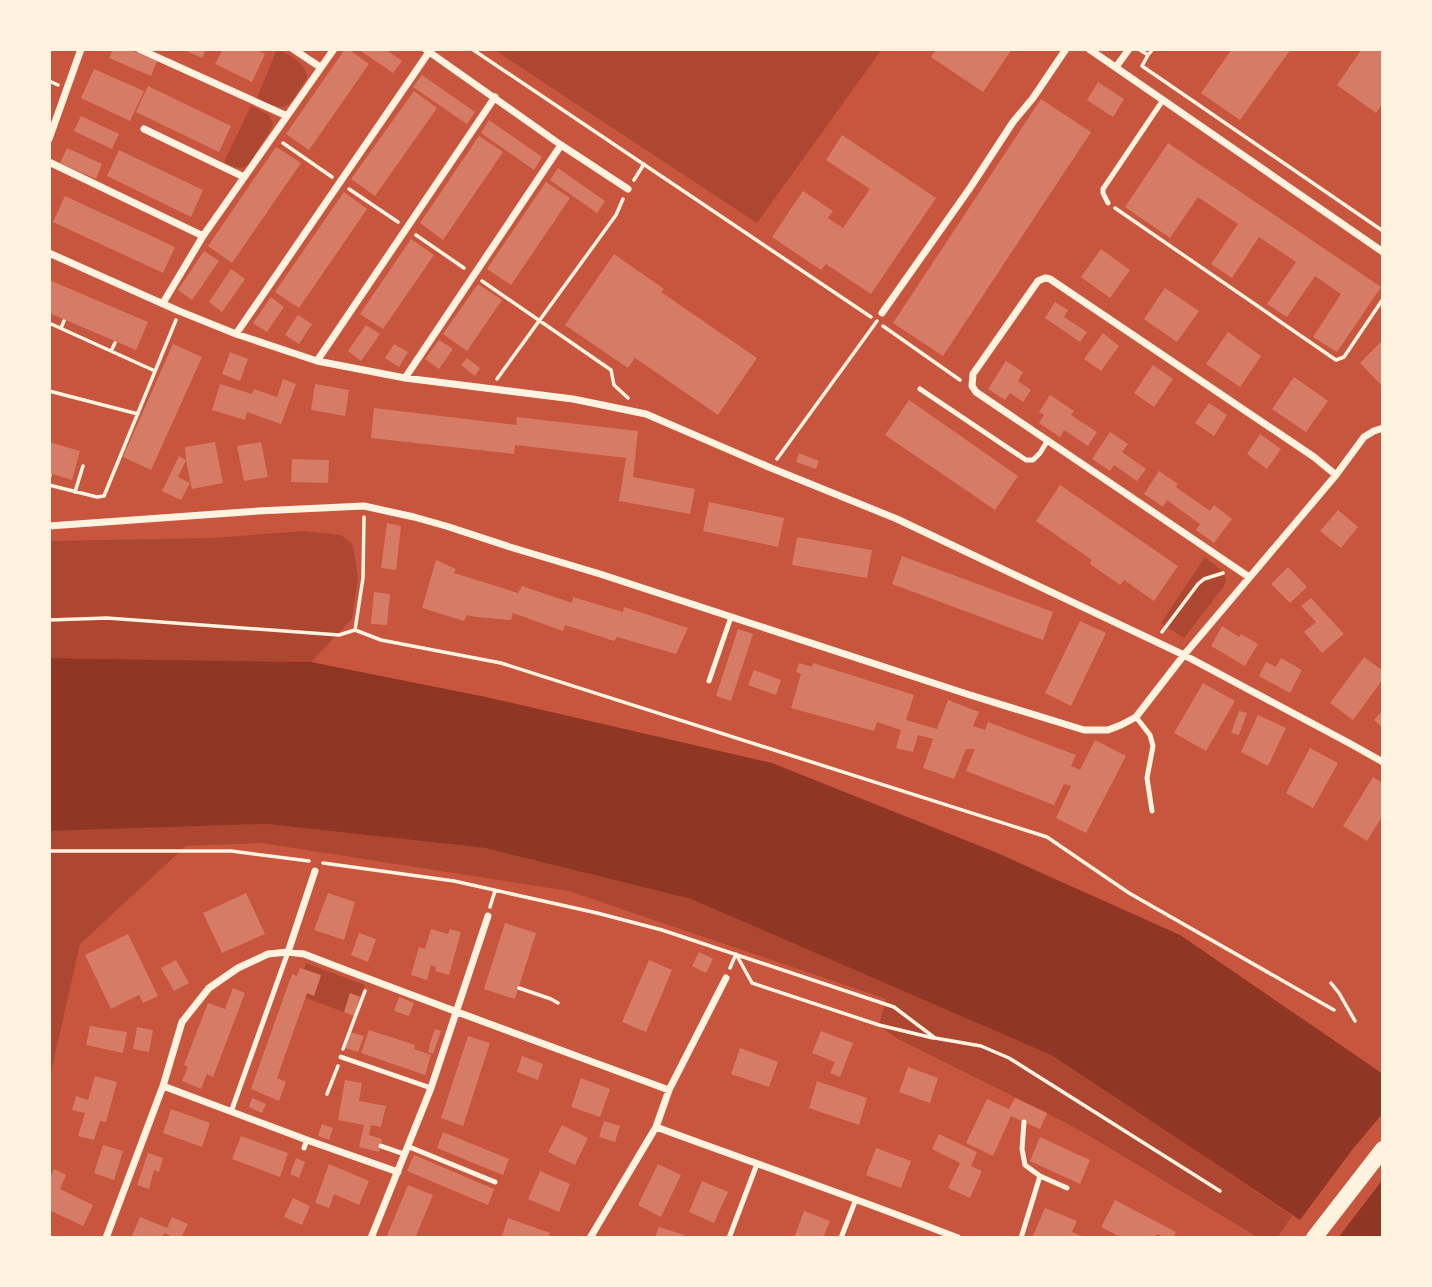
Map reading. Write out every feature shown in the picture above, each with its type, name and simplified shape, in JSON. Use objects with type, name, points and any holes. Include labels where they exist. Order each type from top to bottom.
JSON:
[{"type":"main road","points":[[1314,1238],[1383,1149]]},
{"type":"street","points":[[49,139],[81,49]]},
{"type":"street","points":[[139,49],[287,116]]},
{"type":"street","points":[[293,49],[320,67]]},
{"type":"street","points":[[163,303],[203,236],[334,49]]},
{"type":"street","points":[[882,313],[1066,49]]},
{"type":"street","points":[[1088,49],[1383,252]]},
{"type":"street","points":[[1116,67],[1129,49]]},
{"type":"street","points":[[236,334],[427,50],[628,189]]},
{"type":"street","points":[[317,361],[495,97]]},
{"type":"street","points":[[144,128],[244,177]]},
{"type":"street","points":[[405,378],[561,145]]},
{"type":"street","points":[[49,162],[203,236]]},
{"type":"street","points":[[49,253],[236,334],[317,361],[405,378],[573,399],[646,414],[897,519],[1184,655],[1383,762]]},
{"type":"street","points":[[1249,577],[976,392],[972,386],[973,374],[1038,281],[1050,279],[1314,457],[1336,475]]},
{"type":"street","points":[[49,526],[364,506],[446,526],[1084,730],[1108,730],[1136,717],[1184,655],[1336,475],[1364,437],[1383,428]]},
{"type":"street","points":[[288,952],[315,871]]},
{"type":"street","points":[[371,1238],[431,1088],[488,916]]},
{"type":"street","points":[[106,1238],[163,1086],[182,1022],[209,988],[253,957],[288,952],[304,954],[669,1090]]},
{"type":"street","points":[[590,1238],[656,1127],[669,1090],[726,978]]},
{"type":"street","points":[[163,1086],[306,1144],[398,1172]]},
{"type":"street","points":[[656,1127],[954,1237]]},
{"type":"lane","points":[[1108,203],[1103,189],[1163,100]]},
{"type":"lane","points":[[920,389],[1026,460],[1033,460],[1048,440]]},
{"type":"lane","points":[[709,681],[731,617]]},
{"type":"lane","points":[[1136,717],[1150,735],[1153,746],[1147,778],[1152,811]]},
{"type":"lane","points":[[231,1112],[288,952]]},
{"type":"lane","points":[[341,1057],[431,1088]]},
{"type":"lane","points":[[1024,1122],[1022,1149],[1025,1165],[1040,1176],[1067,1188]]},
{"type":"lane","points":[[381,1146],[406,1150],[495,1182]]},
{"type":"lane","points":[[729,1238],[757,1164]]},
{"type":"lane","points":[[1021,1238],[1040,1176]]},
{"type":"lane","points":[[841,1238],[856,1199]]},
{"type":"path","points":[[472,49],[972,386]]},
{"type":"path","points":[[1138,49],[1148,55]]},
{"type":"path","points":[[1153,49],[1142,66],[1383,231]]},
{"type":"path","points":[[489,389],[616,215],[644,164]]},
{"type":"path","points":[[1108,203],[1336,360],[1344,357],[1383,299]]},
{"type":"path","points":[[49,485],[97,497],[104,496],[179,311]]},
{"type":"path","points":[[771,468],[882,313]]},
{"type":"path","points":[[61,328],[64,321]]},
{"type":"path","points":[[540,321],[611,370],[614,385],[646,414]]},
{"type":"path","points":[[49,323],[155,371]]},
{"type":"path","points":[[111,351],[115,343]]},
{"type":"path","points":[[49,391],[138,414]]},
{"type":"path","points":[[75,492],[83,466]]},
{"type":"path","points":[[355,630],[363,578],[364,506]]},
{"type":"path","points":[[1166,626],[1198,584],[1223,573]]},
{"type":"path","points":[[49,620],[107,618],[339,635],[355,630],[381,640],[501,663],[1047,838],[1129,892],[1334,1010]]},
{"type":"path","points":[[49,851],[231,851],[454,881],[649,926],[736,954],[894,1007],[935,1038]]},
{"type":"path","points":[[736,954],[752,983],[879,1025],[981,1046],[1009,1058],[1220,1191]]},
{"type":"path","points":[[327,1094],[369,979]]},
{"type":"path","points":[[1331,983],[1355,1021]]},
{"type":"path","points":[[519,988],[558,1003]]},
{"type":"shaded area","points":[[277,49],[301,64],[307,78],[292,101],[283,107],[257,98]]},
{"type":"shaded area","points":[[493,49],[882,49],[757,223]]},
{"type":"shaded area","points":[[251,106],[268,114],[273,123],[272,127],[249,164],[240,168],[233,167],[224,162]]},
{"type":"shaded area","points":[[303,531],[341,535],[353,545],[358,578],[352,619],[311,662],[49,658],[49,541],[213,538]]},
{"type":"shaded area","points":[[1205,557],[1221,570],[1226,579],[1224,586],[1184,638],[1161,623]]},
{"type":"shaded area","points":[[49,658],[311,662],[486,697],[772,763],[995,852],[1180,935],[1383,1074],[1383,1238],[1327,1238],[1053,1056],[691,899],[485,848],[267,824],[49,831]]},
{"type":"shaded area","points":[[267,824],[485,848],[691,899],[1053,1056],[1292,1216],[1277,1238],[1259,1238],[1088,1135],[896,1038],[879,1025],[886,999],[569,891],[261,843],[186,846],[80,944],[49,1081],[49,831]]},
{"type":"shaded area","points":[[306,963],[365,985],[360,997],[350,993],[344,1012],[306,998],[307,993],[314,995],[321,976],[304,970]]},
{"type":"pier","points":[[1383,1113],[1383,1179],[1338,1238],[1320,1238],[1297,1224],[1352,1150]]},
{"type":"building","points":[[113,49],[128,49],[157,61],[151,76],[109,58]]},
{"type":"building","points":[[182,49],[206,49],[202,58]]},
{"type":"building","points":[[223,49],[255,49],[265,54],[252,82],[215,64]]},
{"type":"building","points":[[345,49],[369,64],[309,150],[286,134]]},
{"type":"building","points":[[358,49],[385,49],[402,61],[393,73]]},
{"type":"building","points":[[937,49],[1012,49],[983,92],[931,57]]},
{"type":"building","points":[[1232,49],[1291,49],[1240,120],[1201,93]]},
{"type":"building","points":[[1362,49],[1383,49],[1383,103],[1376,113],[1337,85]]},
{"type":"building","points":[[94,69],[144,91],[130,121],[81,98]]},
{"type":"building","points":[[422,75],[475,112],[467,124],[413,87]]},
{"type":"building","points":[[1098,82],[1124,99],[1113,117],[1087,100]]},
{"type":"building","points":[[148,86],[231,126],[219,152],[136,112]]},
{"type":"building","points":[[414,91],[437,108],[375,196],[351,179]]},
{"type":"building","points":[[1041,99],[1091,132],[943,356],[893,323]]},
{"type":"building","points":[[81,116],[119,134],[112,149],[74,131]]},
{"type":"building","points":[[489,120],[542,157],[534,170],[481,133]]},
{"type":"building","points":[[842,135],[936,198],[871,294],[826,264],[821,270],[772,237],[803,191],[833,211],[828,218],[843,228],[870,189],[826,160]]},
{"type":"building","points":[[479,136],[503,152],[443,240],[420,223]]},
{"type":"building","points":[[1168,143],[1381,287],[1337,352],[1313,337],[1341,294],[1315,276],[1287,317],[1267,304],[1296,262],[1259,237],[1232,278],[1211,264],[1238,224],[1198,197],[1170,238],[1125,207]]},
{"type":"building","points":[[276,147],[301,163],[232,263],[208,246]]},
{"type":"building","points":[[67,148],[102,164],[96,179],[60,163]]},
{"type":"building","points":[[119,150],[203,190],[191,217],[107,176]]},
{"type":"building","points":[[558,168],[605,201],[597,213],[550,180]]},
{"type":"building","points":[[546,182],[570,198],[511,285],[487,269]]},
{"type":"building","points":[[344,192],[367,209],[299,308],[275,292]]},
{"type":"building","points":[[65,196],[175,247],[163,273],[53,222]]},
{"type":"building","points":[[411,239],[434,255],[383,329],[360,314]]},
{"type":"building","points":[[1101,249],[1130,270],[1110,298],[1081,277]]},
{"type":"building","points":[[204,251],[219,261],[192,300],[178,290]]},
{"type":"building","points":[[614,254],[664,289],[661,292],[757,358],[718,415],[635,358],[628,368],[565,325]]},
{"type":"building","points":[[231,269],[245,279],[222,312],[209,302]]},
{"type":"building","points":[[49,280],[148,322],[136,350],[49,313]]},
{"type":"building","points":[[478,284],[502,300],[467,351],[443,334]]},
{"type":"building","points":[[1165,288],[1199,311],[1177,342],[1144,319]]},
{"type":"building","points":[[271,297],[284,307],[267,332],[253,323]]},
{"type":"building","points":[[1055,302],[1068,310],[1064,317],[1087,332],[1080,342],[1045,318]]},
{"type":"building","points":[[298,315],[312,324],[299,344],[285,335]]},
{"type":"building","points":[[366,325],[380,334],[361,361],[348,351]]},
{"type":"building","points":[[1228,332],[1261,356],[1240,387],[1206,364]]},
{"type":"building","points":[[1103,333],[1119,346],[1101,371],[1084,359]]},
{"type":"building","points":[[439,340],[453,349],[439,369],[425,359]]},
{"type":"building","points":[[1383,340],[1383,387],[1360,363]]},
{"type":"building","points":[[173,344],[202,357],[151,470],[123,457]]},
{"type":"building","points":[[394,344],[408,352],[399,367],[385,358]]},
{"type":"building","points":[[230,352],[248,359],[240,381],[222,374]]},
{"type":"building","points":[[467,358],[480,368],[475,376],[461,365]]},
{"type":"building","points":[[1006,361],[1023,372],[1018,381],[1031,390],[1023,402],[1010,393],[1005,400],[988,389]]},
{"type":"building","points":[[1153,365],[1173,379],[1154,407],[1134,393]]},
{"type":"building","points":[[1294,377],[1328,401],[1306,432],[1272,409]]},
{"type":"building","points":[[283,379],[296,384],[281,424],[247,412],[245,420],[212,410],[220,384],[252,394],[254,389],[277,397]]},
{"type":"building","points":[[315,384],[349,390],[345,416],[311,410]]},
{"type":"building","points":[[1050,395],[1074,411],[1071,415],[1097,432],[1088,446],[1064,430],[1060,437],[1039,423],[1044,415],[1039,412]]},
{"type":"building","points":[[909,400],[1018,476],[995,510],[885,435]]},
{"type":"building","points":[[1209,403],[1227,415],[1214,436],[1195,423]]},
{"type":"building","points":[[374,408],[517,425],[516,417],[638,431],[633,477],[695,489],[690,514],[619,501],[626,458],[515,445],[514,454],[371,438]]},
{"type":"building","points":[[1110,432],[1128,444],[1122,452],[1146,469],[1137,481],[1114,465],[1110,471],[1092,459]]},
{"type":"building","points":[[1260,434],[1281,449],[1267,469],[1247,454]]},
{"type":"building","points":[[49,442],[80,451],[72,480],[49,473]]},
{"type":"building","points":[[215,442],[223,483],[192,489],[185,447]]},
{"type":"building","points":[[261,442],[268,477],[244,481],[237,446]]},
{"type":"building","points":[[799,453],[819,461],[816,469],[796,462]]},
{"type":"building","points":[[179,456],[186,460],[178,477],[190,483],[181,500],[162,491]]},
{"type":"building","points":[[292,459],[329,460],[328,483],[291,482]]},
{"type":"building","points":[[1159,471],[1210,511],[1214,505],[1232,519],[1214,543],[1196,530],[1200,524],[1167,500],[1163,507],[1144,494]]},
{"type":"building","points":[[1060,485],[1178,566],[1154,601],[1124,580],[1120,585],[1090,564],[1092,560],[1036,521]]},
{"type":"building","points":[[709,502],[784,518],[778,547],[703,531]]},
{"type":"building","points":[[1338,510],[1358,527],[1341,548],[1320,531]]},
{"type":"building","points":[[387,523],[401,526],[396,570],[381,568]]},
{"type":"building","points":[[797,537],[872,550],[867,578],[792,565]]},
{"type":"building","points":[[902,556],[1053,612],[1043,640],[892,584]]},
{"type":"building","points":[[436,560],[456,569],[454,573],[518,593],[522,586],[572,603],[573,597],[623,612],[624,607],[688,628],[676,654],[617,637],[614,641],[565,625],[563,631],[513,613],[511,620],[467,615],[464,621],[422,608]]},
{"type":"building","points":[[1288,567],[1307,587],[1290,603],[1271,584]]},
{"type":"building","points":[[374,592],[390,594],[387,625],[371,624]]},
{"type":"building","points":[[1311,598],[1344,634],[1322,653],[1304,632],[1316,622],[1301,606]]},
{"type":"building","points":[[1080,621],[1106,633],[1071,706],[1045,693]]},
{"type":"building","points":[[1222,626],[1239,637],[1241,634],[1258,644],[1245,666],[1211,646]]},
{"type":"building","points":[[738,629],[753,634],[731,701],[716,696]]},
{"type":"building","points":[[1364,657],[1383,671],[1383,679],[1353,720],[1330,703]]},
{"type":"building","points":[[1281,658],[1302,670],[1290,693],[1259,676],[1266,662],[1276,667]]},
{"type":"building","points":[[799,663],[812,667],[813,663],[914,695],[906,720],[937,729],[948,700],[979,712],[973,726],[985,730],[988,722],[1076,755],[1071,766],[1080,770],[1095,740],[1126,756],[1086,833],[1056,818],[1071,786],[1064,784],[1054,805],[966,771],[975,749],[966,749],[954,779],[923,768],[933,739],[918,735],[913,752],[896,748],[901,730],[877,722],[874,731],[791,708],[801,674],[796,672]]},
{"type":"building","points":[[754,670],[781,680],[776,695],[748,685]]},
{"type":"building","points":[[1203,683],[1235,701],[1206,751],[1174,733]]},
{"type":"building","points":[[1383,710],[1383,728],[1374,720]]},
{"type":"building","points":[[1239,711],[1247,713],[1239,735],[1231,733]]},
{"type":"building","points":[[1258,715],[1286,728],[1268,766],[1241,752]]},
{"type":"building","points":[[1310,748],[1338,763],[1313,808],[1286,793]]},
{"type":"building","points":[[1373,777],[1383,783],[1383,815],[1367,841],[1343,826]]},
{"type":"building","points":[[246,893],[265,934],[222,953],[203,913]]},
{"type":"building","points":[[328,893],[355,902],[344,940],[314,930]]},
{"type":"building","points":[[505,923],[536,933],[515,999],[484,989]]},
{"type":"building","points":[[431,929],[448,934],[450,929],[461,932],[449,975],[435,971],[436,967],[431,965],[427,980],[411,975],[419,947],[425,949]]},
{"type":"building","points":[[359,933],[376,939],[368,962],[351,955]]},
{"type":"building","points":[[128,934],[158,996],[143,1003],[139,995],[111,1009],[85,955]]},
{"type":"building","points":[[699,952],[713,959],[706,973],[692,966]]},
{"type":"building","points":[[176,960],[189,983],[174,991],[161,968]]},
{"type":"building","points":[[649,960],[672,970],[646,1032],[622,1022]]},
{"type":"building","points":[[300,968],[321,975],[314,996],[307,993],[277,1078],[286,1082],[279,1101],[251,1089],[292,974],[297,976]]},
{"type":"building","points":[[233,988],[245,993],[213,1077],[207,1074],[201,1089],[182,1081],[188,1067],[184,1065],[208,1003],[225,1009]]},
{"type":"building","points":[[350,993],[360,997],[354,1016],[344,1012]]},
{"type":"building","points":[[399,997],[414,1003],[409,1016],[394,1011]]},
{"type":"building","points":[[90,1026],[127,1032],[123,1053],[86,1045]]},
{"type":"building","points":[[137,1027],[153,1030],[149,1052],[133,1049]]},
{"type":"building","points":[[435,1029],[441,1031],[433,1054],[428,1052]]},
{"type":"building","points":[[369,1030],[415,1045],[414,1049],[431,1055],[425,1075],[361,1053]]},
{"type":"building","points":[[821,1031],[853,1043],[840,1077],[830,1073],[835,1062],[812,1053]]},
{"type":"building","points":[[350,1032],[364,1036],[358,1052],[345,1048]]},
{"type":"building","points":[[468,1036],[490,1043],[463,1126],[441,1118]]},
{"type":"building","points":[[740,1048],[778,1062],[769,1087],[731,1074]]},
{"type":"building","points":[[522,1056],[543,1064],[538,1080],[517,1072]]},
{"type":"building","points":[[908,1067],[938,1078],[930,1103],[899,1092]]},
{"type":"building","points":[[95,1076],[117,1082],[106,1122],[100,1121],[94,1140],[78,1136],[85,1113],[72,1110],[76,1096],[88,1100]]},
{"type":"building","points":[[581,1078],[610,1089],[600,1117],[571,1107]]},
{"type":"building","points":[[345,1080],[362,1083],[359,1101],[386,1106],[381,1127],[371,1125],[369,1135],[382,1139],[379,1152],[359,1147],[364,1125],[338,1120]]},
{"type":"building","points":[[817,1081],[867,1098],[859,1125],[809,1108]]},
{"type":"building","points":[[252,1098],[266,1104],[262,1113],[249,1107]]},
{"type":"building","points":[[1015,1098],[1047,1113],[1040,1129],[1011,1116],[993,1156],[966,1143],[987,1099],[1009,1109]]},
{"type":"building","points":[[171,1109],[210,1123],[202,1147],[163,1133]]},
{"type":"building","points":[[604,1121],[620,1126],[615,1142],[599,1137]]},
{"type":"building","points":[[322,1124],[333,1128],[329,1140],[318,1136]]},
{"type":"building","points":[[562,1125],[588,1138],[575,1165],[548,1152]]},
{"type":"building","points":[[443,1132],[509,1159],[503,1175],[437,1148]]},
{"type":"building","points":[[939,1134],[977,1152],[971,1166],[982,1171],[970,1198],[948,1188],[960,1163],[932,1149]]},
{"type":"building","points":[[241,1136],[288,1153],[280,1177],[232,1159]]},
{"type":"building","points":[[1040,1137],[1090,1160],[1080,1184],[1030,1161]]},
{"type":"building","points":[[103,1145],[123,1151],[114,1180],[94,1173]]},
{"type":"building","points":[[876,1148],[911,1161],[901,1188],[866,1175]]},
{"type":"building","points":[[148,1153],[163,1158],[159,1172],[154,1170],[149,1189],[137,1185]]},
{"type":"building","points":[[414,1155],[494,1189],[488,1205],[407,1171]]},
{"type":"building","points":[[296,1158],[305,1162],[299,1178],[290,1174]]},
{"type":"building","points":[[329,1164],[369,1181],[359,1205],[334,1194],[329,1208],[315,1203]]},
{"type":"building","points":[[658,1164],[681,1175],[661,1217],[638,1205]]},
{"type":"building","points":[[54,1169],[66,1175],[60,1189],[93,1205],[83,1226],[49,1210],[49,1181]]},
{"type":"building","points":[[540,1171],[570,1184],[559,1212],[528,1199]]},
{"type":"building","points":[[702,1181],[728,1192],[714,1223],[689,1212]]},
{"type":"building","points":[[408,1185],[433,1195],[415,1238],[386,1238]]},
{"type":"building","points":[[293,1198],[310,1206],[302,1225],[284,1217]]},
{"type":"building","points":[[1115,1200],[1176,1232],[1173,1238],[1157,1234],[1154,1238],[1122,1238],[1101,1227]]},
{"type":"building","points":[[1045,1208],[1077,1221],[1072,1232],[1087,1238],[1032,1238]]},
{"type":"building","points":[[804,1211],[830,1221],[823,1238],[794,1238]]},
{"type":"building","points":[[140,1217],[167,1228],[172,1217],[188,1224],[181,1238],[164,1233],[162,1238],[131,1238]]},
{"type":"building","points":[[508,1218],[550,1233],[549,1238],[501,1238]]},
{"type":"building","points":[[659,1227],[684,1235],[683,1238],[655,1238]]}]
